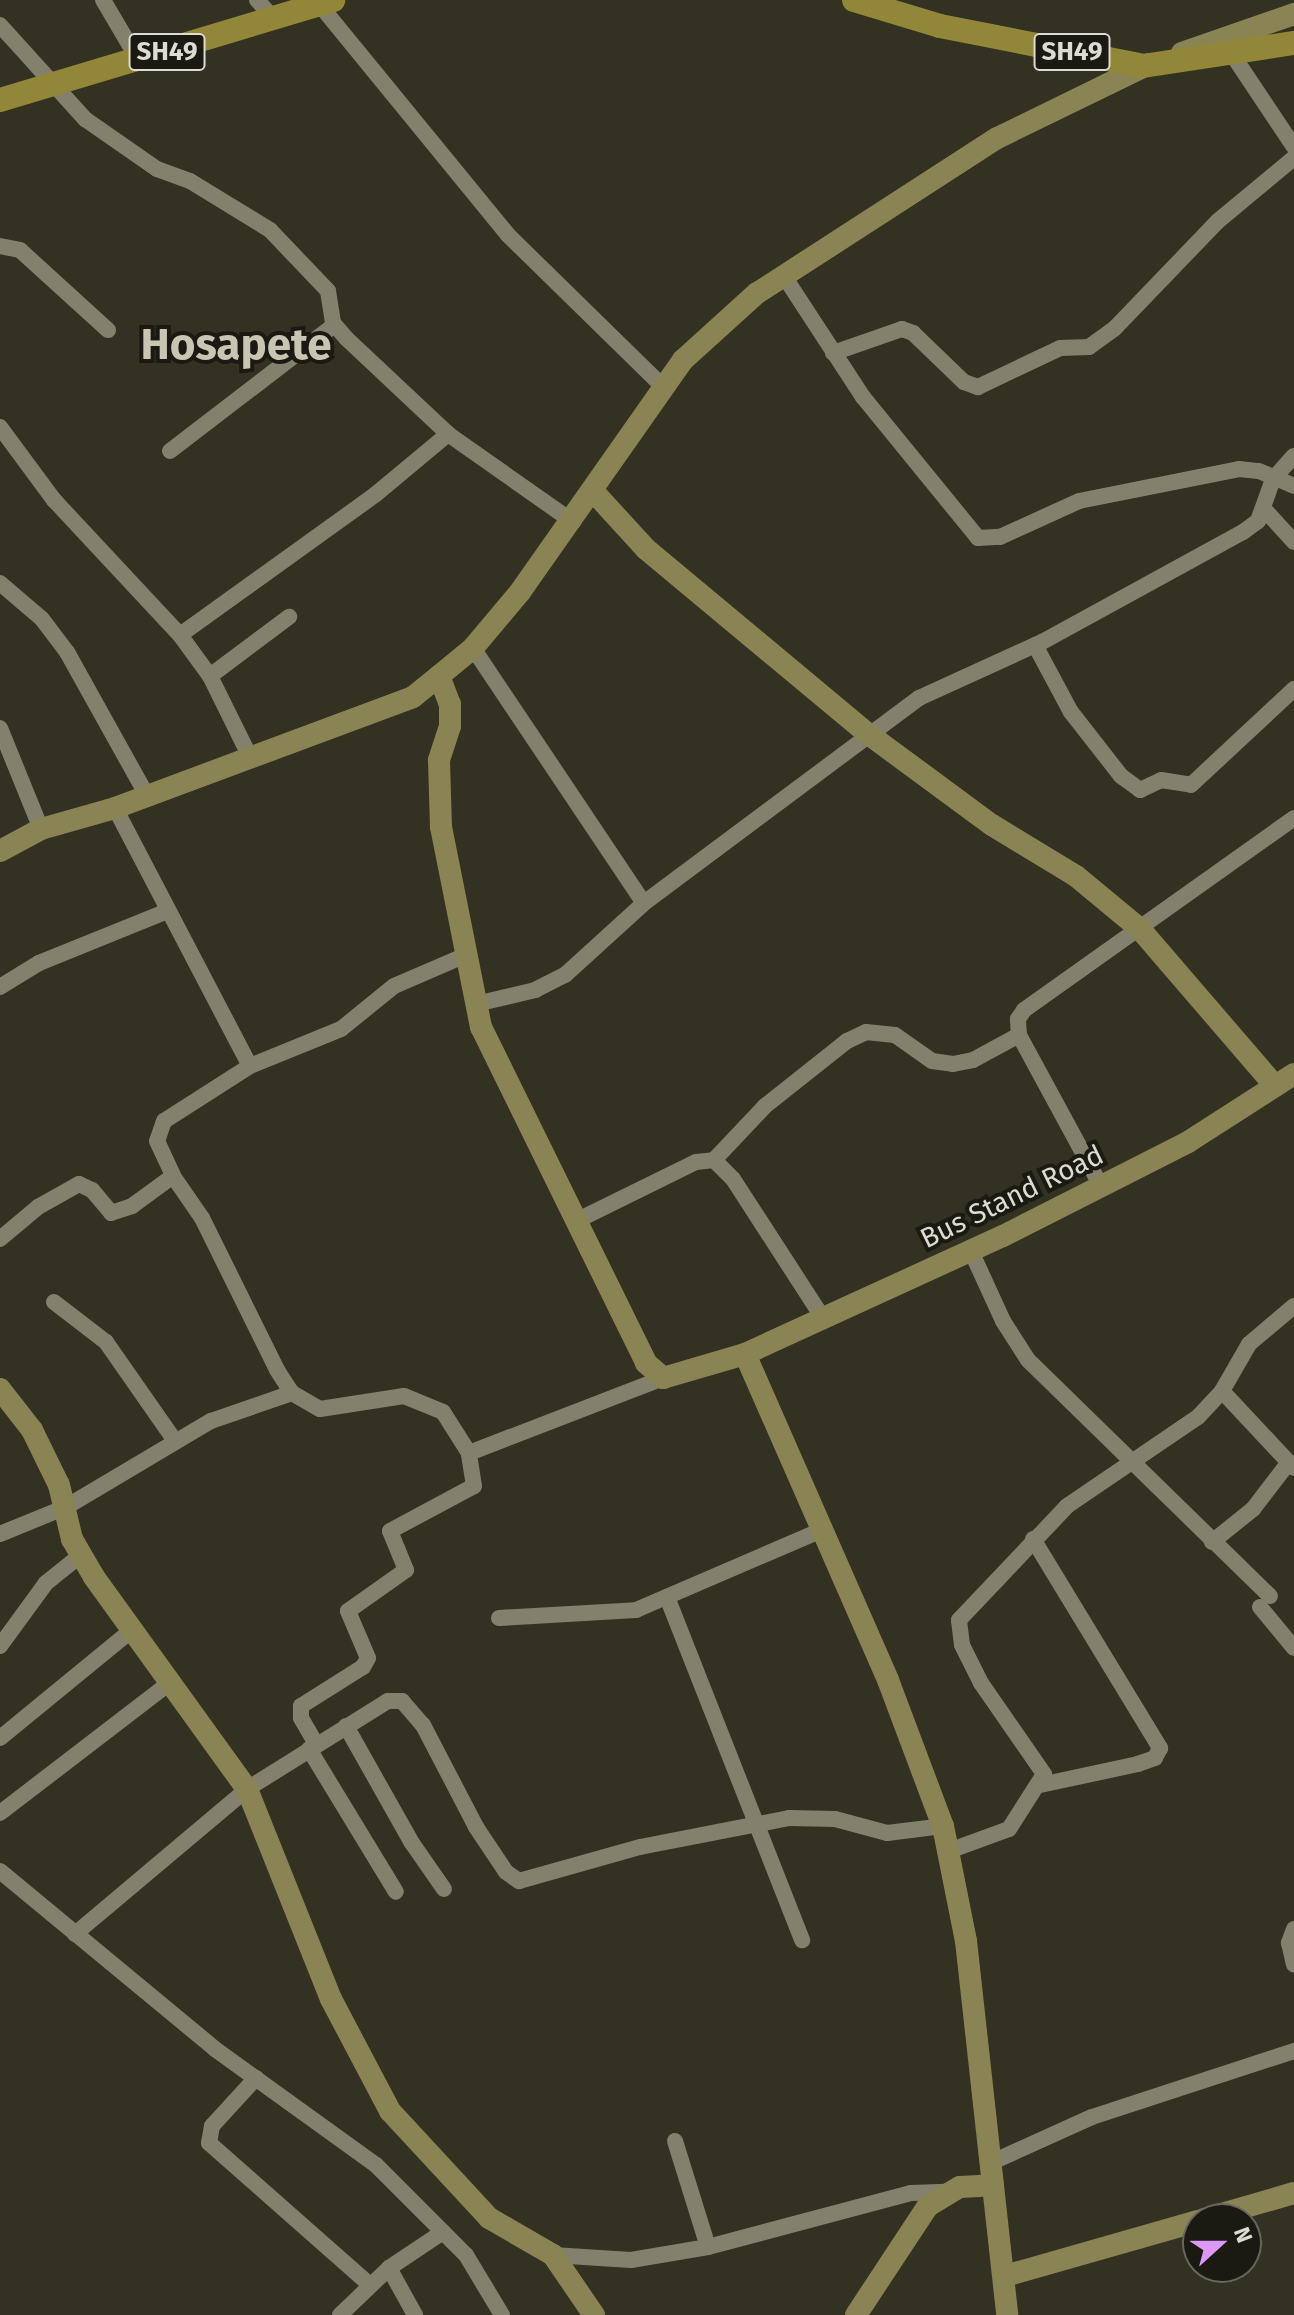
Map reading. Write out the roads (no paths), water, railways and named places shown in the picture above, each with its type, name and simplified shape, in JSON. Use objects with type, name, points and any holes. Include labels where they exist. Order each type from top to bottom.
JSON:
[{"type":"main road","name":"SH49","points":[[854,0],[1143,66],[1294,43]]},
{"type":"main road","name":"SH49","points":[[0,100],[139,61],[265,9],[326,2]]},
{"type":"street","points":[[103,0],[139,61]]},
{"type":"street","points":[[326,2],[508,235],[663,387]]},
{"type":"street","points":[[0,851],[41,829],[115,808],[413,697],[473,648],[573,522],[683,360],[757,293],[997,138],[1143,66],[1294,14]]},
{"type":"street","points":[[0,25],[85,119],[119,144],[270,230],[328,291],[334,325],[448,434],[573,522]]},
{"type":"street","points":[[1230,51],[1294,147]]},
{"type":"street","points":[[833,353],[902,329],[913,333],[964,382],[978,387],[1060,348],[1089,347],[1115,328],[1218,221],[1294,158]]},
{"type":"street","points":[[0,246],[20,250],[108,330]]},
{"type":"street","points":[[784,276],[833,353],[908,457],[978,538],[1000,537],[1079,501],[1239,469],[1294,486]]},
{"type":"street","points":[[170,451],[334,325]]},
{"type":"street","points":[[0,427],[54,500],[180,635],[210,676],[251,759]]},
{"type":"street","points":[[180,635],[376,494],[448,434]]},
{"type":"street","points":[[476,1004],[535,990],[565,975],[644,903],[867,733],[919,698],[1035,645],[1243,532],[1265,510],[1273,479],[1294,456]]},
{"type":"street","points":[[592,490],[646,549],[867,733],[992,825],[1076,876],[1140,929],[1288,1078]]},
{"type":"street","points":[[1265,510],[1294,542]]},
{"type":"street","points":[[0,583],[42,619],[67,652],[147,796]]},
{"type":"street","points":[[210,676],[289,617]]},
{"type":"street","points":[[1035,645],[1071,712],[1121,776],[1140,790],[1161,780],[1191,785],[1294,689]]},
{"type":"street","points":[[473,648],[644,903]]},
{"type":"street","points":[[439,676],[450,704],[450,726],[439,760],[441,827],[476,1004],[493,1053],[646,1363],[663,1378],[469,1453]]},
{"type":"street","points":[[0,728],[41,829]]},
{"type":"street","points":[[115,808],[250,1066]]},
{"type":"street","points":[[1102,1188],[1019,1035],[1018,1019],[1024,1010],[1294,818]]},
{"type":"street","points":[[0,987],[39,963],[168,911]]},
{"type":"street","points":[[396,1892],[312,1747],[301,1718],[301,1706],[363,1667],[368,1658],[348,1611],[406,1570],[390,1531],[474,1486],[469,1453],[443,1412],[404,1396],[320,1409],[292,1393],[258,1337],[202,1218],[173,1176],[157,1141],[164,1121],[250,1066],[341,1029],[394,986],[466,955]]},
{"type":"street","points":[[578,1220],[696,1162],[714,1160],[765,1106],[847,1041],[866,1032],[895,1035],[932,1061],[953,1064],[973,1060],[1019,1035]]},
{"type":"street","name":"Bus Stand Road","points":[[663,1378],[745,1354],[971,1251],[1102,1188],[1188,1142],[1288,1078]]},
{"type":"street","points":[[714,1160],[733,1179],[823,1318]]},
{"type":"street","points":[[0,1239],[38,1207],[79,1184],[92,1190],[111,1213],[132,1206],[173,1176]]},
{"type":"street","points":[[971,1251],[1003,1321],[1028,1360],[1212,1542],[1265,1601],[1294,1648]]},
{"type":"street","points":[[54,1302],[106,1342],[175,1441]]},
{"type":"street","points":[[946,1852],[1009,1829],[1040,1785],[1042,1769],[981,1683],[957,1629],[959,1620],[1067,1506],[1198,1417],[1222,1391],[1249,1344],[1294,1306]]},
{"type":"street","points":[[745,1354],[819,1531],[894,1694],[943,1826],[966,1941],[1007,2315]]},
{"type":"street","points":[[0,1389],[32,1430],[66,1507],[81,1555],[247,1789],[331,1999],[390,2111],[489,2218],[553,2255],[594,2315]]},
{"type":"street","points":[[1212,1542],[1253,1509],[1292,1465],[1222,1391]]},
{"type":"street","points":[[0,1534],[66,1507],[211,1421],[292,1393]]},
{"type":"street","points":[[499,1618],[636,1610],[819,1531]]},
{"type":"street","points":[[1033,1539],[1160,1748],[1155,1758],[1138,1764],[1040,1785]]},
{"type":"street","points":[[0,1646],[46,1583],[81,1555]]},
{"type":"street","points":[[667,1597],[802,1940]]},
{"type":"street","points":[[0,1738],[133,1629]]},
{"type":"street","points":[[0,1813],[171,1682]]},
{"type":"street","points":[[75,1934],[247,1789],[388,1701],[402,1701],[409,1708],[483,1838],[506,1872],[519,1881],[640,1847],[816,1817],[887,1833],[943,1826]]},
{"type":"street","points":[[346,1726],[412,1843],[444,1889]]},
{"type":"street","points":[[1,1875],[256,2078],[376,2165],[466,2255],[502,2315]]},
{"type":"street","points":[[1294,1929],[1289,1943],[1294,1964]]},
{"type":"street","points":[[856,2315],[928,2206],[946,2192],[992,2174],[1092,2117],[1294,2051]]},
{"type":"street","points":[[256,2078],[212,2126],[209,2143],[370,2285]]},
{"type":"street","points":[[675,2141],[708,2247]]},
{"type":"street","points":[[553,2255],[631,2260],[708,2247],[911,2193],[946,2192]]},
{"type":"street","points":[[1259,2203],[1294,2193]]},
{"type":"street","points":[[1005,2276],[1182,2226]]},
{"type":"street","points":[[340,2315],[389,2268],[443,2232]]},
{"type":"street","points":[[389,2268],[415,2315]]},
{"type":"district","name":"Hosapete","points":[[236,345]]}]
